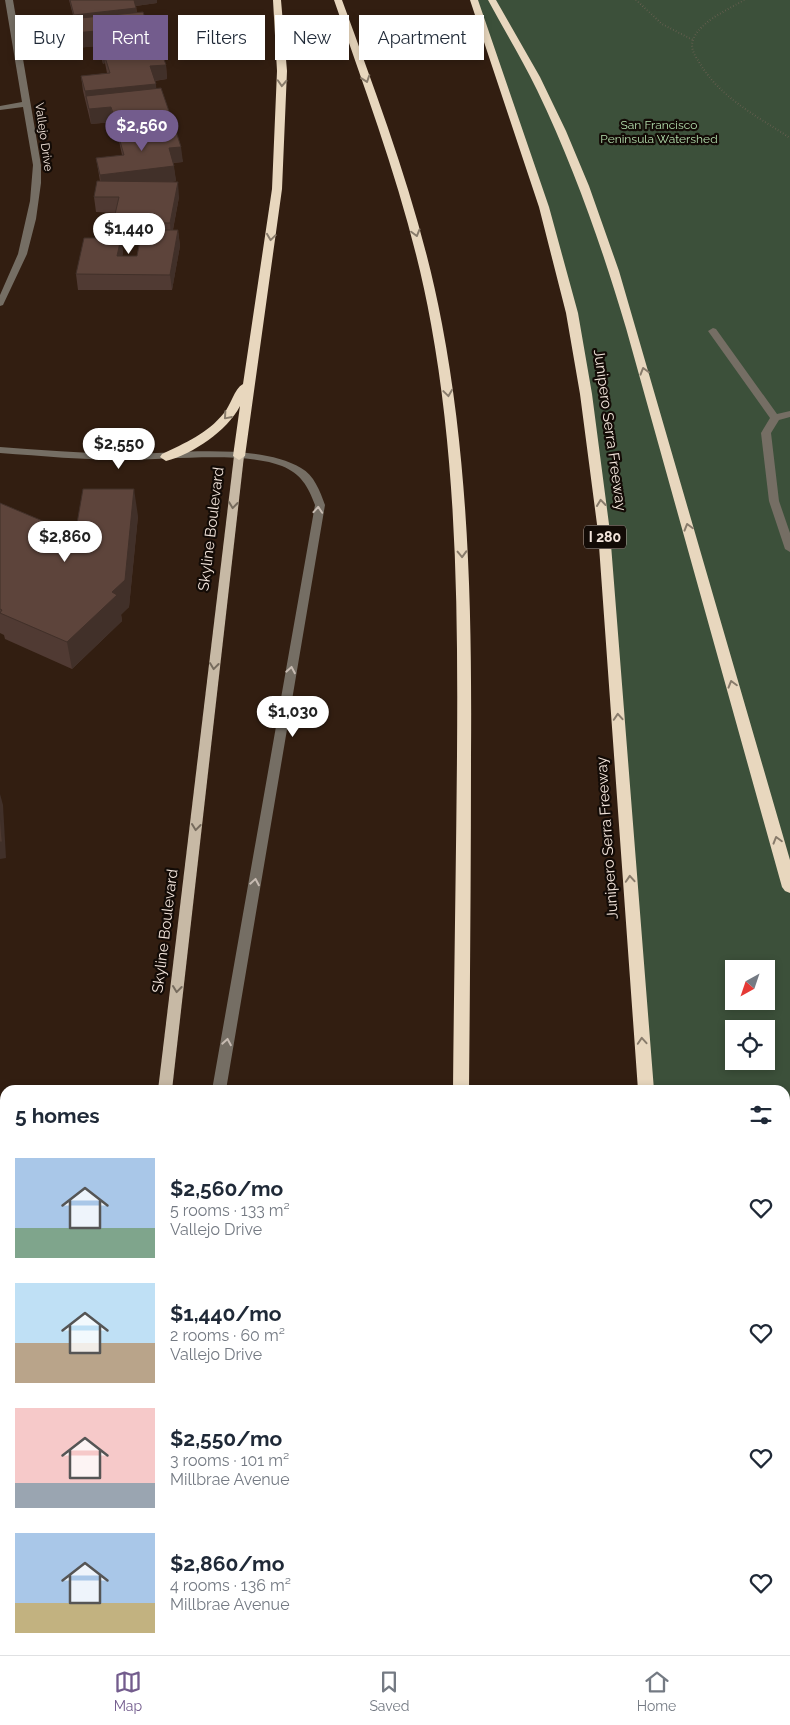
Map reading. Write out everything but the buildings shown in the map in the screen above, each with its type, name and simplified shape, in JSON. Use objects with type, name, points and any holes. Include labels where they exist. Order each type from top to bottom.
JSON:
[{"type":"highway","points":[[239,456],[277,189],[282,71],[277,0]]},
{"type":"highway","points":[[338,0],[393,156],[422,253],[439,335],[450,409],[459,501],[464,603],[461,1085]]},
{"type":"highway","name":"Junipero Serra Freeway","points":[[474,0],[544,207],[572,313],[588,402],[599,483],[608,576],[646,1085]]},
{"type":"highway","points":[[492,0],[548,102],[575,163],[605,244],[634,337],[790,887]]},
{"type":"highway","points":[[166,457],[208,436],[230,414],[252,375]]},
{"type":"main road","name":"Skyline Boulevard","points":[[166,1085],[239,456]]},
{"type":"street","name":"Vallejo Drive","points":[[0,303],[8,289],[23,251],[37,188],[37,165],[9,0]]},
{"type":"street","points":[[0,108],[27,104]]},
{"type":"street","points":[[713,331],[775,418]]},
{"type":"street","points":[[790,414],[775,418],[766,433],[774,501],[790,549]]},
{"type":"street","points":[[0,450],[124,457],[239,456]]},
{"type":"street","name":"Skyline Boulevard","points":[[220,1085],[320,505],[312,483],[298,469],[271,460],[239,456]]},
{"type":"path","points":[[636,0],[656,22],[669,31],[693,40]]},
{"type":"path","points":[[744,0],[713,20],[693,40],[693,51],[700,65],[716,87],[790,138]]},
{"type":"green space","name":"San Francisco Peninsula Watershed","points":[[474,0],[790,0],[790,1085],[646,1085],[609,585],[563,276],[484,31],[484,15],[479,15]]}]
